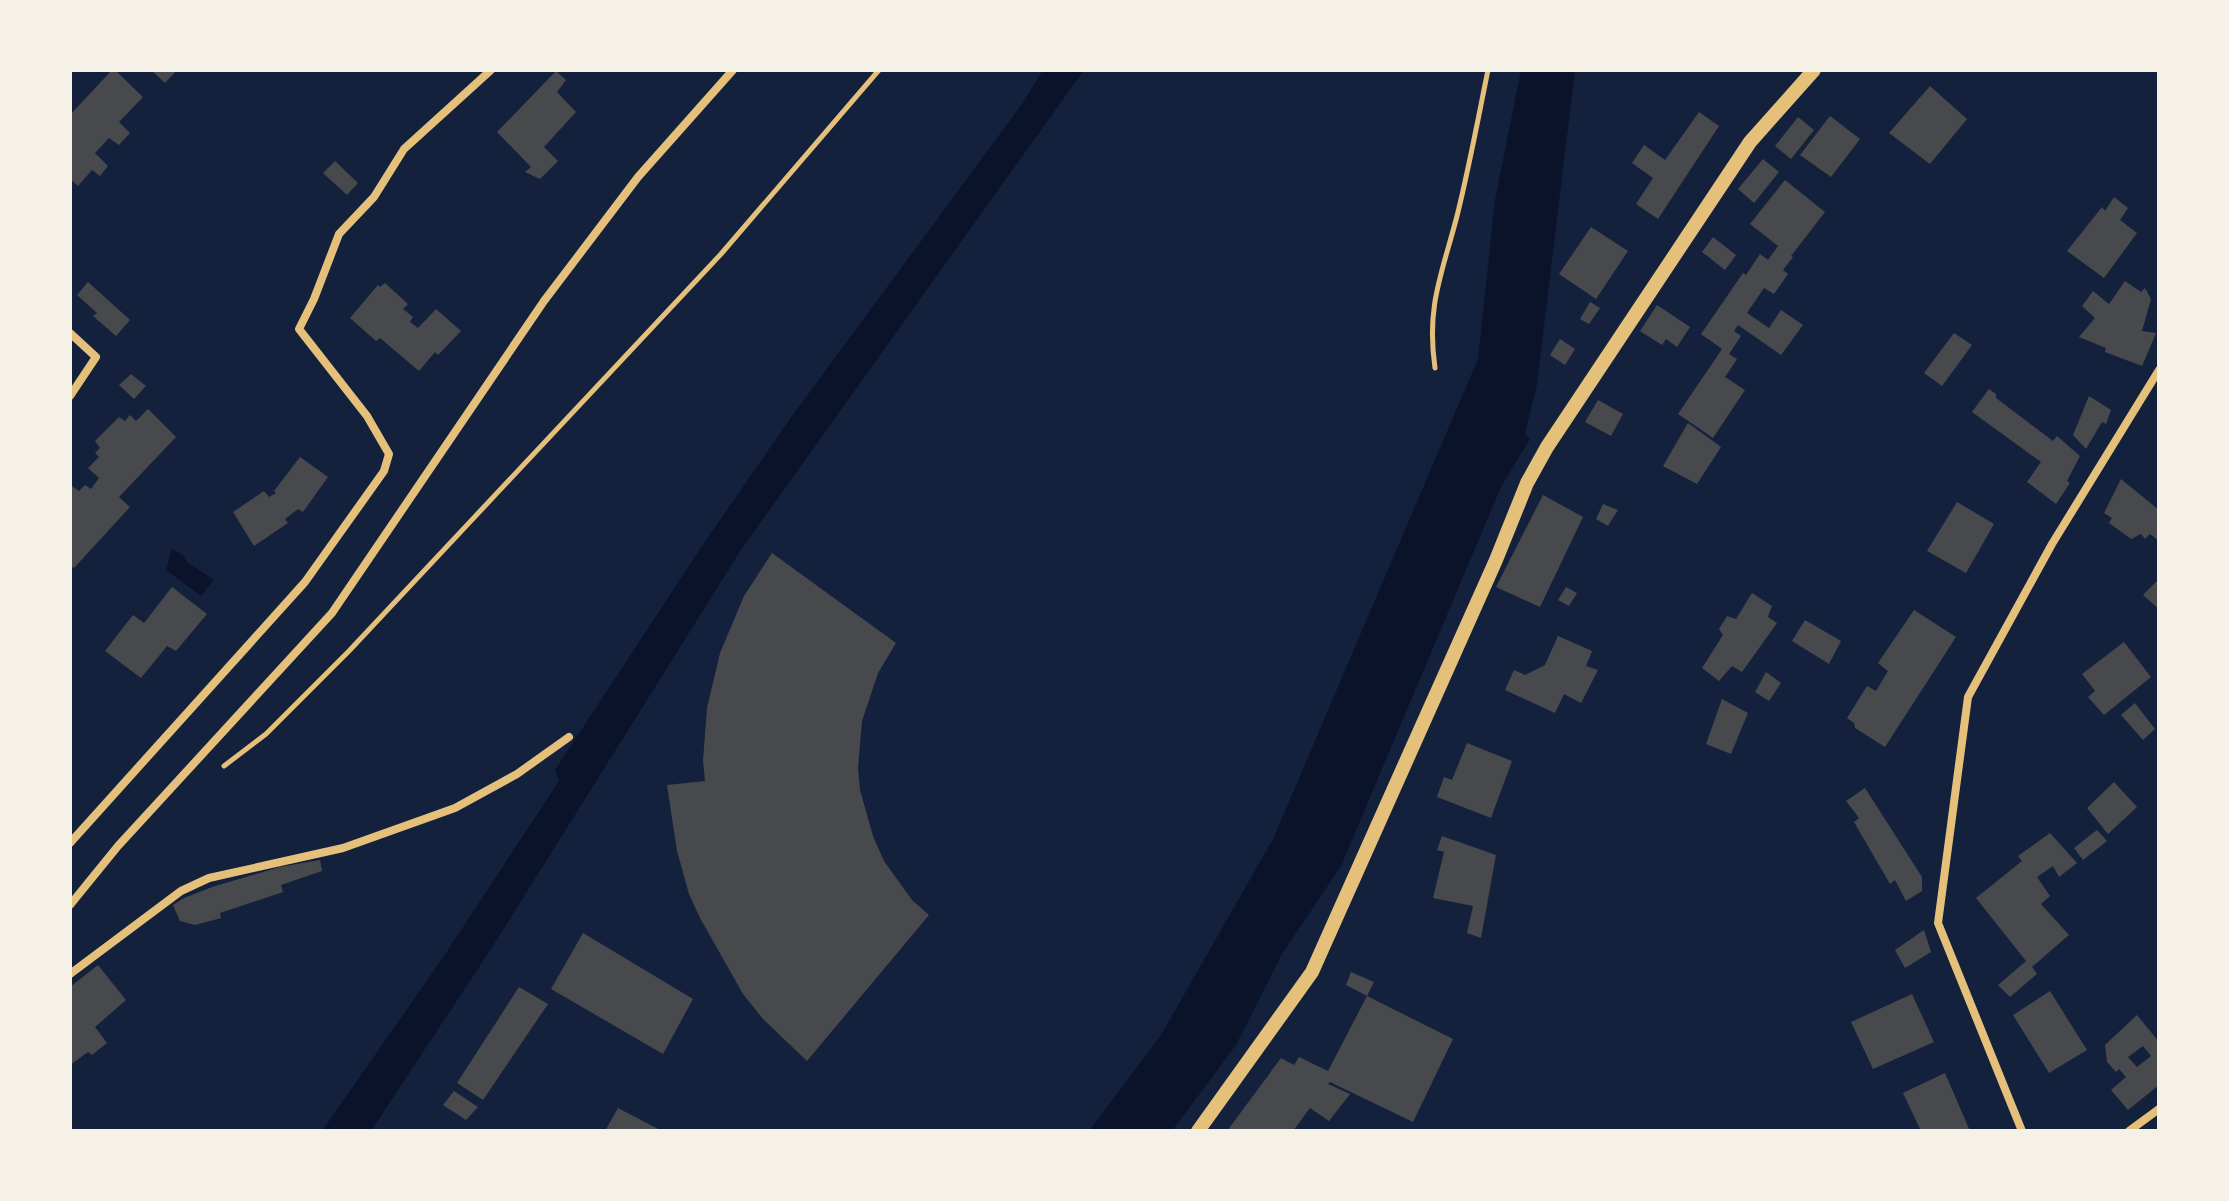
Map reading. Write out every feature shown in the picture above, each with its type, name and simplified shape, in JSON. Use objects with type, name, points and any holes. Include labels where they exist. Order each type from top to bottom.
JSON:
[{"type":"street","points":[[70,843],[305,582],[384,471],[389,454],[367,416],[299,329],[339,234],[374,197],[404,149],[491,70]]},
{"type":"street","points":[[70,905],[118,846],[332,613],[544,301],[638,177],[733,70]]},
{"type":"street","points":[[1198,1131],[1312,972],[1527,483],[1547,447],[1750,142],[1814,70]]},
{"type":"street","points":[[70,333],[96,357],[70,396]]},
{"type":"street","points":[[2022,1131],[1938,923],[1968,697],[2052,544],[2159,370]]},
{"type":"street","points":[[70,974],[133,925],[195,884],[209,878],[343,848],[455,808],[517,774],[569,737]]},
{"type":"street","points":[[2129,1131],[2159,1109]]},
{"type":"path","points":[[222,768],[266,734],[371,628],[721,254],[879,70]]},
{"type":"path","points":[[1435,368],[1430,337],[1437,285],[1457,215],[1488,70]]},
{"type":"water","points":[[1043,70],[1084,70],[741,550],[491,949],[371,1131],[322,1131],[444,956],[559,781],[555,770],[702,546],[792,416],[1022,104]]},
{"type":"water","points":[[1521,70],[1575,70],[1537,384],[1525,434],[1530,439],[1501,487],[1341,866],[1282,954],[1236,1045],[1172,1131],[1089,1131],[1161,1035],[1273,839],[1478,359],[1495,200]]},
{"type":"water","points":[[172,549],[214,580],[201,596],[166,570]]},
{"type":"building","points":[[112,70],[143,97],[119,122],[130,133],[119,145],[109,138],[95,153],[108,166],[100,176],[92,170],[78,186],[70,179],[70,115]]},
{"type":"building","points":[[151,70],[177,70],[165,83]]},
{"type":"building","points":[[556,71],[566,80],[557,92],[576,112],[544,147],[558,161],[540,179],[525,172],[531,167],[497,132]]},
{"type":"building","points":[[1930,86],[1967,119],[1930,164],[1889,133]]},
{"type":"building","points":[[1699,112],[1719,126],[1658,219],[1636,204],[1653,178],[1632,163],[1644,145],[1665,160]]},
{"type":"building","points":[[1830,116],[1860,139],[1831,177],[1800,155]]},
{"type":"building","points":[[1798,117],[1814,130],[1791,159],[1775,146]]},
{"type":"building","points":[[1763,159],[1779,172],[1754,203],[1738,189]]},
{"type":"building","points":[[335,161],[358,183],[347,195],[323,173]]},
{"type":"building","points":[[1785,180],[1825,212],[1791,256],[1783,270],[1788,274],[1774,294],[1764,288],[1747,313],[1769,328],[1781,310],[1803,325],[1781,355],[1738,325],[1734,331],[1741,336],[1729,354],[1737,359],[1725,377],[1745,390],[1713,438],[1678,414],[1722,349],[1701,334],[1743,273],[1746,275],[1760,254],[1768,260],[1778,246],[1750,224]]},
{"type":"building","points":[[2114,197],[2128,208],[2120,220],[2137,233],[2104,278],[2067,251],[2102,207],[2105,211]]},
{"type":"building","points":[[1591,227],[1628,251],[1596,299],[1559,274]]},
{"type":"building","points":[[1713,237],[1736,255],[1725,270],[1702,252]]},
{"type":"building","points":[[2125,281],[2141,292],[2145,288],[2151,299],[2142,331],[2156,333],[2142,366],[2105,352],[2106,348],[2079,337],[2095,318],[2082,306],[2093,291],[2109,304]]},
{"type":"building","points":[[88,282],[130,320],[116,336],[93,316],[97,313],[77,295]]},
{"type":"building","points":[[385,283],[408,304],[403,309],[413,317],[410,322],[418,328],[436,309],[461,331],[438,355],[435,352],[419,371],[380,338],[376,341],[350,318],[378,285],[380,287]]},
{"type":"building","points":[[1590,302],[1600,308],[1589,324],[1580,319]]},
{"type":"building","points":[[1657,305],[1690,327],[1677,347],[1666,339],[1662,345],[1640,331]]},
{"type":"building","points":[[1954,333],[1972,345],[1942,386],[1924,373]]},
{"type":"building","points":[[1560,339],[1575,349],[1565,365],[1550,355]]},
{"type":"building","points":[[131,374],[146,386],[134,399],[119,385]]},
{"type":"building","points":[[1989,389],[1996,394],[1996,398],[2053,441],[2057,436],[2080,456],[2067,481],[2070,483],[2056,504],[2027,482],[2041,462],[1972,412]]},
{"type":"building","points":[[2089,396],[2111,410],[2106,424],[2102,422],[2086,449],[2073,435]]},
{"type":"building","points":[[1598,400],[1623,414],[1611,436],[1585,422]]},
{"type":"building","points":[[148,409],[176,437],[119,497],[130,507],[74,568],[70,565],[70,487],[79,491],[85,485],[91,489],[99,478],[88,468],[99,457],[95,453],[100,448],[95,441],[119,417],[125,421],[130,415],[136,421]]},
{"type":"building","points":[[1688,423],[1721,447],[1697,484],[1663,466]]},
{"type":"building","points":[[300,457],[328,477],[303,512],[298,509],[285,519],[288,523],[254,546],[233,512],[264,491],[269,497],[276,493],[274,491]]},
{"type":"building","points":[[2121,479],[2159,510],[2159,541],[2150,534],[2145,539],[2141,534],[2131,539],[2109,523],[2112,518],[2104,513]]},
{"type":"building","points":[[1543,495],[1583,517],[1540,607],[1496,587]]},
{"type":"building","points":[[1957,502],[1994,524],[1966,573],[1927,551]]},
{"type":"building","points":[[1603,504],[1618,510],[1608,526],[1596,519]]},
{"type":"building","points":[[772,553],[896,643],[878,673],[862,721],[858,768],[860,790],[873,836],[884,861],[912,900],[929,915],[807,1061],[763,1019],[743,994],[700,918],[689,894],[677,851],[667,785],[705,781],[703,761],[707,708],[720,653],[744,596]]},
{"type":"building","points":[[2159,579],[2159,609],[2143,595]]},
{"type":"building","points":[[172,587],[207,614],[176,651],[167,646],[141,678],[105,651],[133,615],[144,623]]},
{"type":"building","points":[[1566,587],[1577,593],[1569,606],[1558,600]]},
{"type":"building","points":[[1752,593],[1772,606],[1768,617],[1777,623],[1742,672],[1732,666],[1719,681],[1702,668],[1723,635],[1719,629],[1727,616],[1736,619]]},
{"type":"building","points":[[1914,610],[1956,637],[1885,747],[1855,728],[1847,718],[1867,686],[1876,691],[1888,671],[1878,663]]},
{"type":"building","points":[[1805,620],[1841,641],[1829,664],[1792,641]]},
{"type":"building","points":[[1558,636],[1592,651],[1586,666],[1598,670],[1581,703],[1564,694],[1555,713],[1505,690],[1514,670],[1525,675],[1545,665]]},
{"type":"building","points":[[2124,642],[2151,677],[2104,715],[2088,697],[2095,691],[2082,674]]},
{"type":"building","points":[[1766,672],[1781,683],[1769,701],[1755,692]]},
{"type":"building","points":[[1722,699],[1748,713],[1731,754],[1706,744]]},
{"type":"building","points":[[2135,703],[2155,729],[2143,740],[2121,715]]},
{"type":"building","points":[[1467,743],[1512,761],[1491,818],[1437,797],[1444,777],[1452,780]]},
{"type":"building","points":[[2114,782],[2137,807],[2108,834],[2087,808]]},
{"type":"building","points":[[1865,788],[1922,877],[1922,891],[1906,901],[1895,880],[1890,884],[1854,822],[1859,818],[1846,801]]},
{"type":"building","points":[[2097,830],[2107,841],[2083,860],[2074,848]]},
{"type":"building","points":[[2050,833],[2077,863],[2059,877],[2053,866],[2037,877],[2050,896],[2041,904],[2069,935],[2032,967],[2037,974],[2010,997],[1998,985],[2026,961],[1976,898],[2022,861],[2018,856]]},
{"type":"building","points":[[1442,836],[1496,855],[1481,938],[1467,933],[1473,906],[1433,898],[1444,852],[1437,850]]},
{"type":"building","points":[[320,860],[322,871],[281,885],[283,892],[220,913],[221,918],[195,925],[180,921],[173,905],[212,887],[280,867]]},
{"type":"building","points":[[1924,930],[1931,952],[1905,968],[1895,950]]},
{"type":"building","points":[[583,933],[693,999],[663,1054],[551,989]]},
{"type":"building","points":[[98,965],[126,1000],[95,1027],[107,1043],[92,1055],[88,1052],[70,1065],[70,987]]},
{"type":"building","points":[[1351,972],[1374,982],[1367,996],[1346,985]]},
{"type":"building","points":[[519,987],[548,1004],[483,1100],[457,1083]]},
{"type":"building","points":[[2050,991],[2087,1050],[2049,1073],[2013,1015]]},
{"type":"building","points":[[1912,994],[1934,1042],[1873,1069],[1851,1022]]},
{"type":"building","points":[[1367,996],[1453,1039],[1413,1122],[1330,1082],[1328,1084],[1350,1094],[1329,1121],[1310,1108],[1293,1131],[1227,1131],[1281,1058],[1294,1065],[1299,1057],[1328,1071]]},
{"type":"building","points":[[2137,1015],[2159,1042],[2159,1085],[2128,1110],[2111,1090],[2126,1077],[2107,1062],[2105,1045]],"holes":[[[2143,1046],[2151,1056],[2137,1067],[2128,1057]]]},
{"type":"building","points":[[1945,1073],[1970,1131],[1921,1131],[1903,1093]]},
{"type":"building","points":[[454,1091],[478,1107],[466,1120],[443,1105]]},
{"type":"building","points":[[618,1108],[662,1131],[605,1131]]}]
